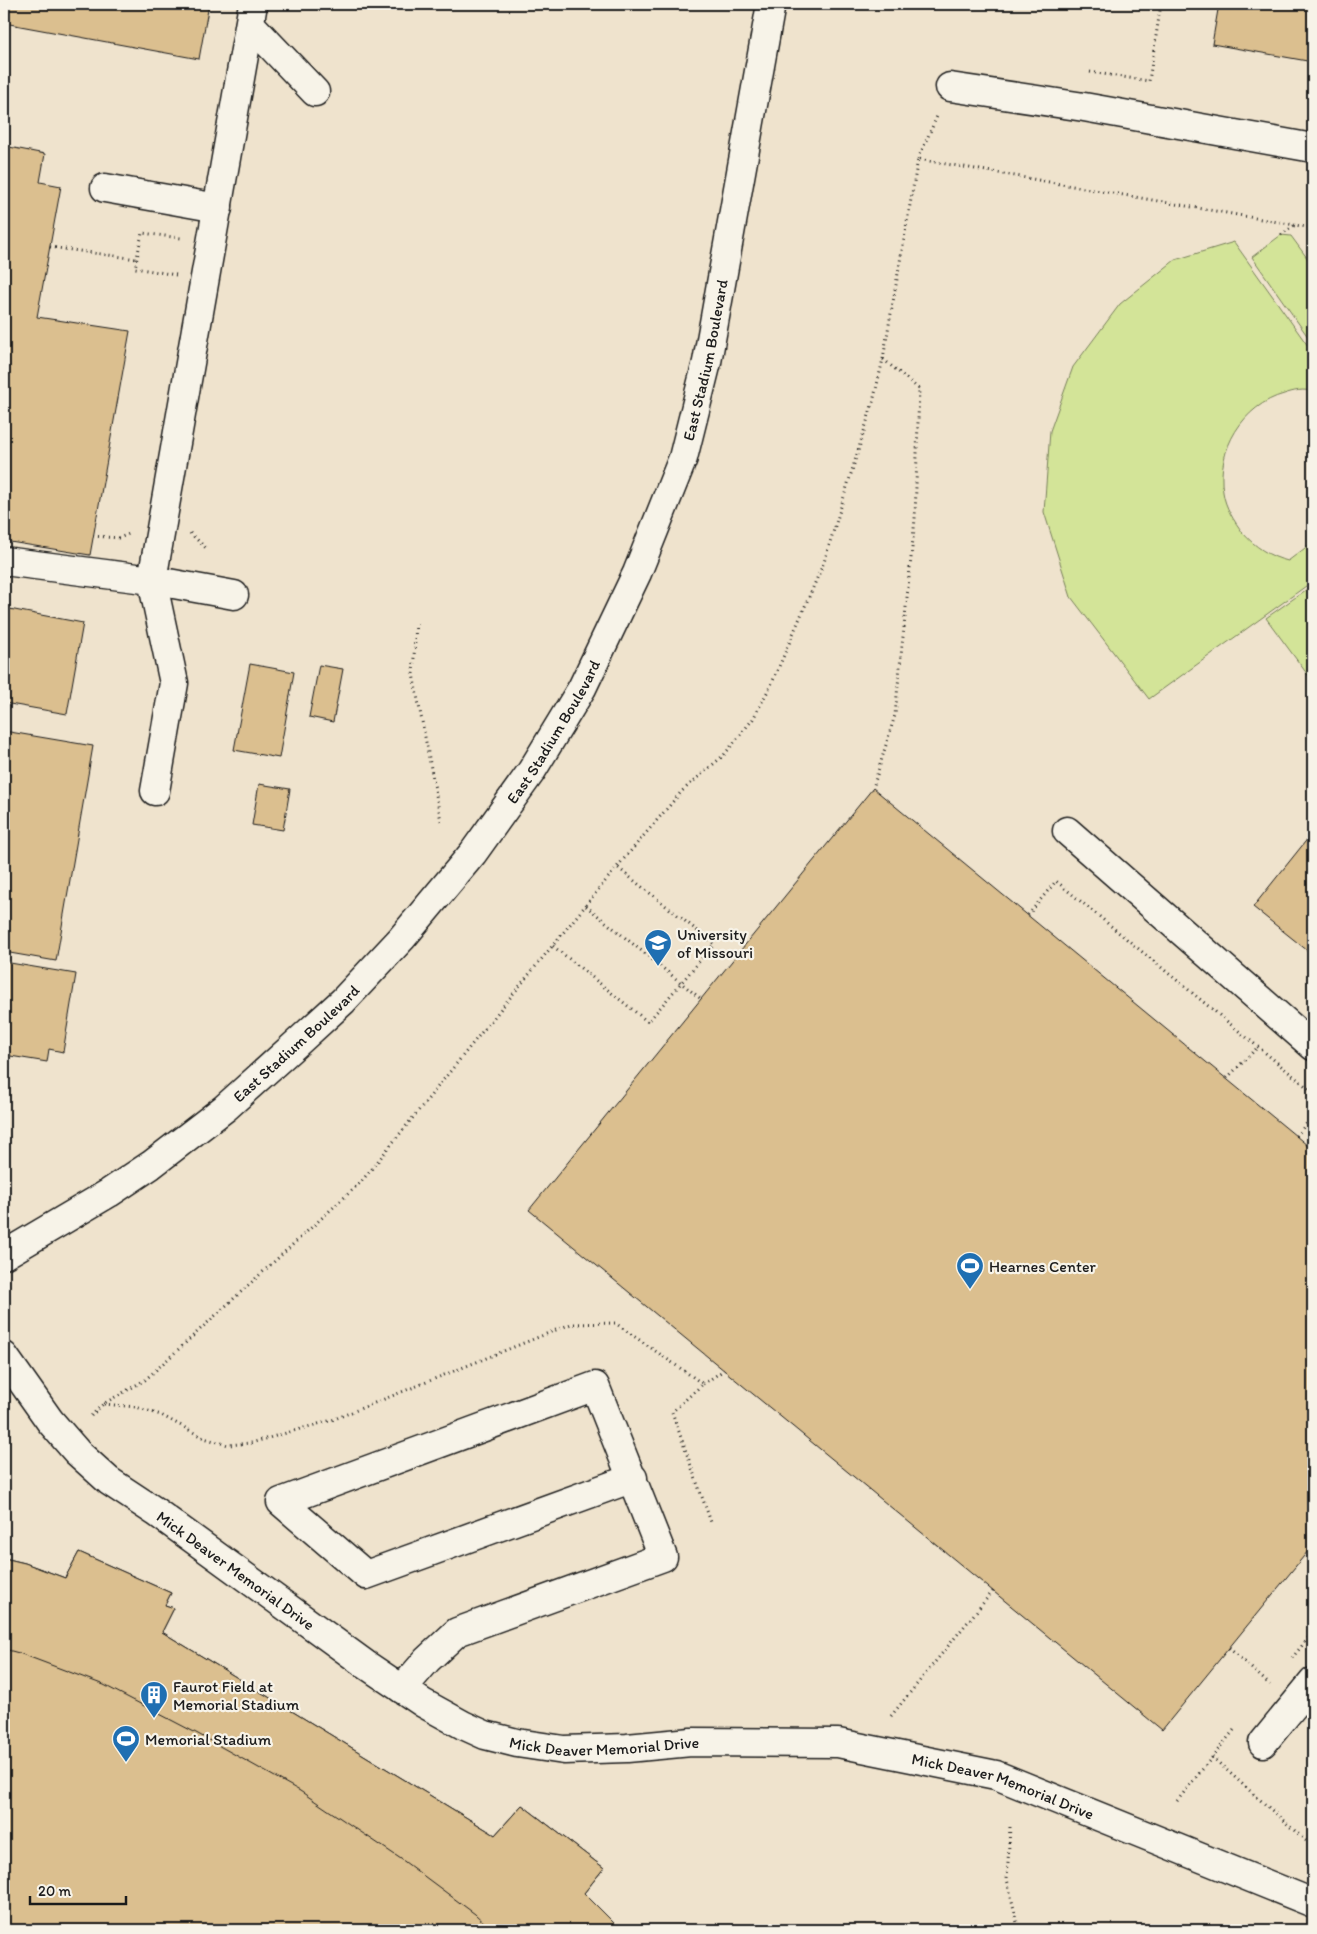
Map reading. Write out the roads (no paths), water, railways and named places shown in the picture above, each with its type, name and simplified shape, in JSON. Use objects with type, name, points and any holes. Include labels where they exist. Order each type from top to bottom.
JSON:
[{"type":"main road","name":"East Stadium Boulevard","points":[[4,1255],[109,1193],[151,1165],[225,1108],[343,1001],[402,938],[473,853],[531,772],[582,688],[637,573],[683,458],[707,362],[770,4]]},
{"type":"main road","points":[[252,14],[315,92]]},
{"type":"main road","points":[[156,791],[174,683],[152,580],[252,14]]},
{"type":"main road","points":[[950,87],[1093,109],[1313,148]]},
{"type":"main road","points":[[105,188],[218,208]]},
{"type":"main road","points":[[4,561],[152,580],[234,594]]},
{"type":"main road","points":[[1067,831],[1313,1046]]},
{"type":"main road","name":"Mick Deaver Memorial Drive","points":[[4,1356],[50,1422],[77,1452],[109,1481],[156,1512],[402,1689],[485,1735],[564,1750],[627,1748],[691,1742],[838,1743],[996,1775],[1313,1903]]},
{"type":"main road","points":[[402,1689],[427,1660],[457,1632],[663,1556],[633,1478],[595,1386],[281,1502],[366,1574],[633,1478]]},
{"type":"main road","points":[[1263,1743],[1313,1682]]},
{"type":"place","name":"University of Missouri","points":[[658,967]]},
{"type":"place","name":"Hearnes Center","points":[[970,1290]]},
{"type":"place","name":"Faurot Field at Memorial Stadium","points":[[154,1719]]},
{"type":"place","name":"Memorial Stadium","points":[[126,1763]]}]
